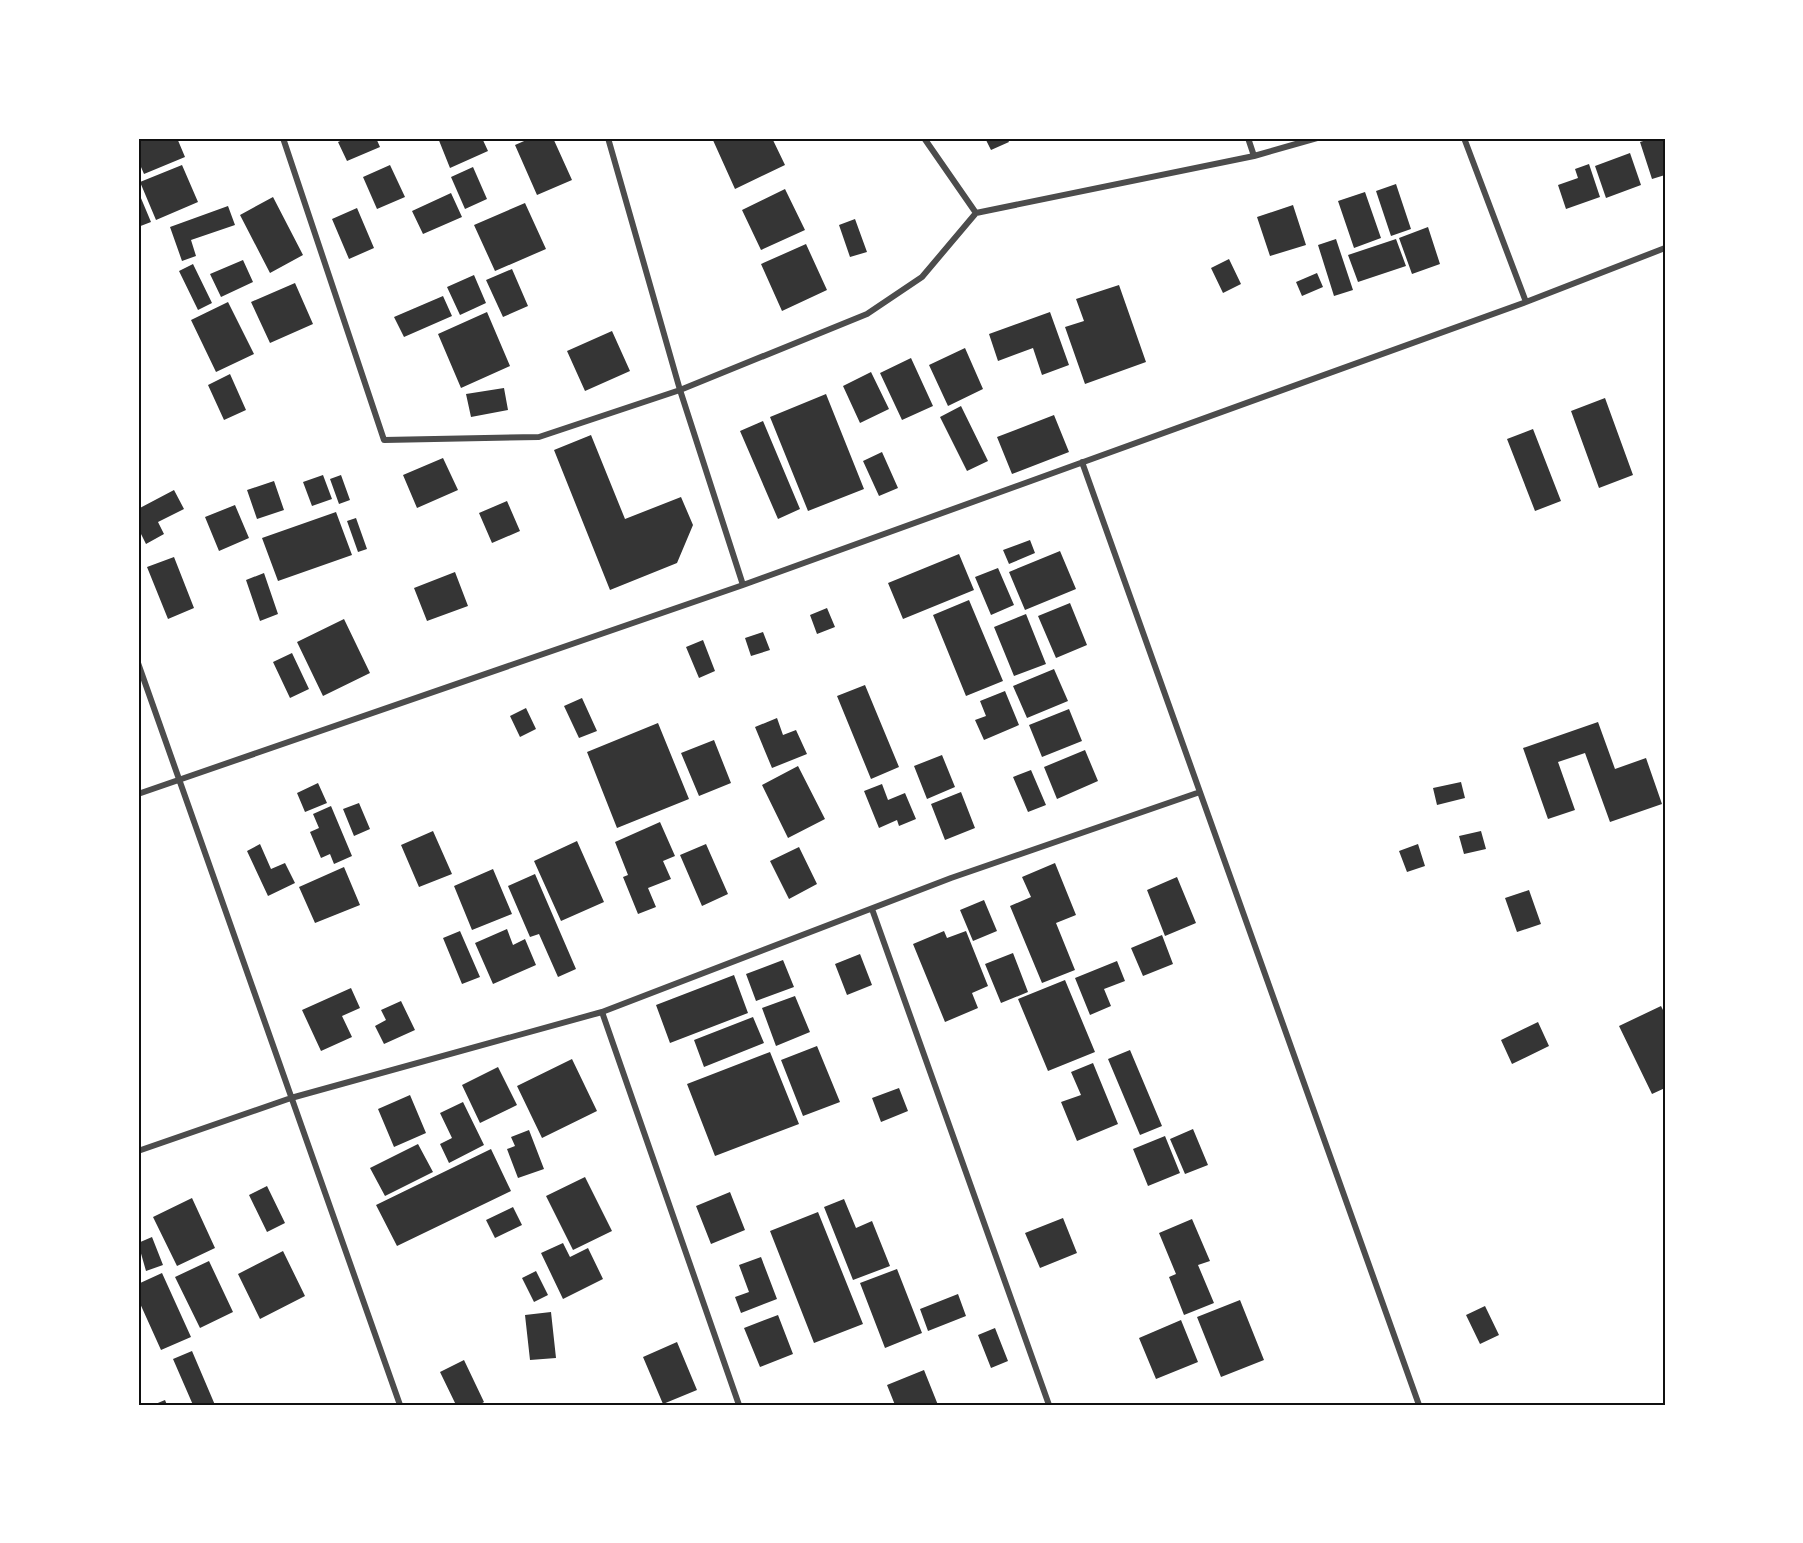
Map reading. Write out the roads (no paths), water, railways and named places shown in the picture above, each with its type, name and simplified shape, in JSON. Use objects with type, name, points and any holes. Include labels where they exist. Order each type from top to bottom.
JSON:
[{"type":"street","points":[[283,138],[384,440],[540,437],[681,390],[867,314],[922,277],[976,213],[1254,156],[1317,138]]},
{"type":"street","points":[[608,138],[681,390],[743,585]]},
{"type":"street","points":[[924,138],[976,213]]},
{"type":"street","points":[[1248,138],[1254,156]]},
{"type":"street","points":[[1464,138],[1526,302]]},
{"type":"street","points":[[138,794],[743,585],[1526,302],[1665,248]]},
{"type":"street","points":[[1082,462],[1419,1405]]},
{"type":"street","points":[[138,663],[400,1405]]},
{"type":"street","points":[[138,1151],[291,1098],[602,1012],[872,909],[1200,792]]},
{"type":"street","points":[[872,909],[1048,1405]]},
{"type":"street","points":[[602,1012],[739,1405]]}]
